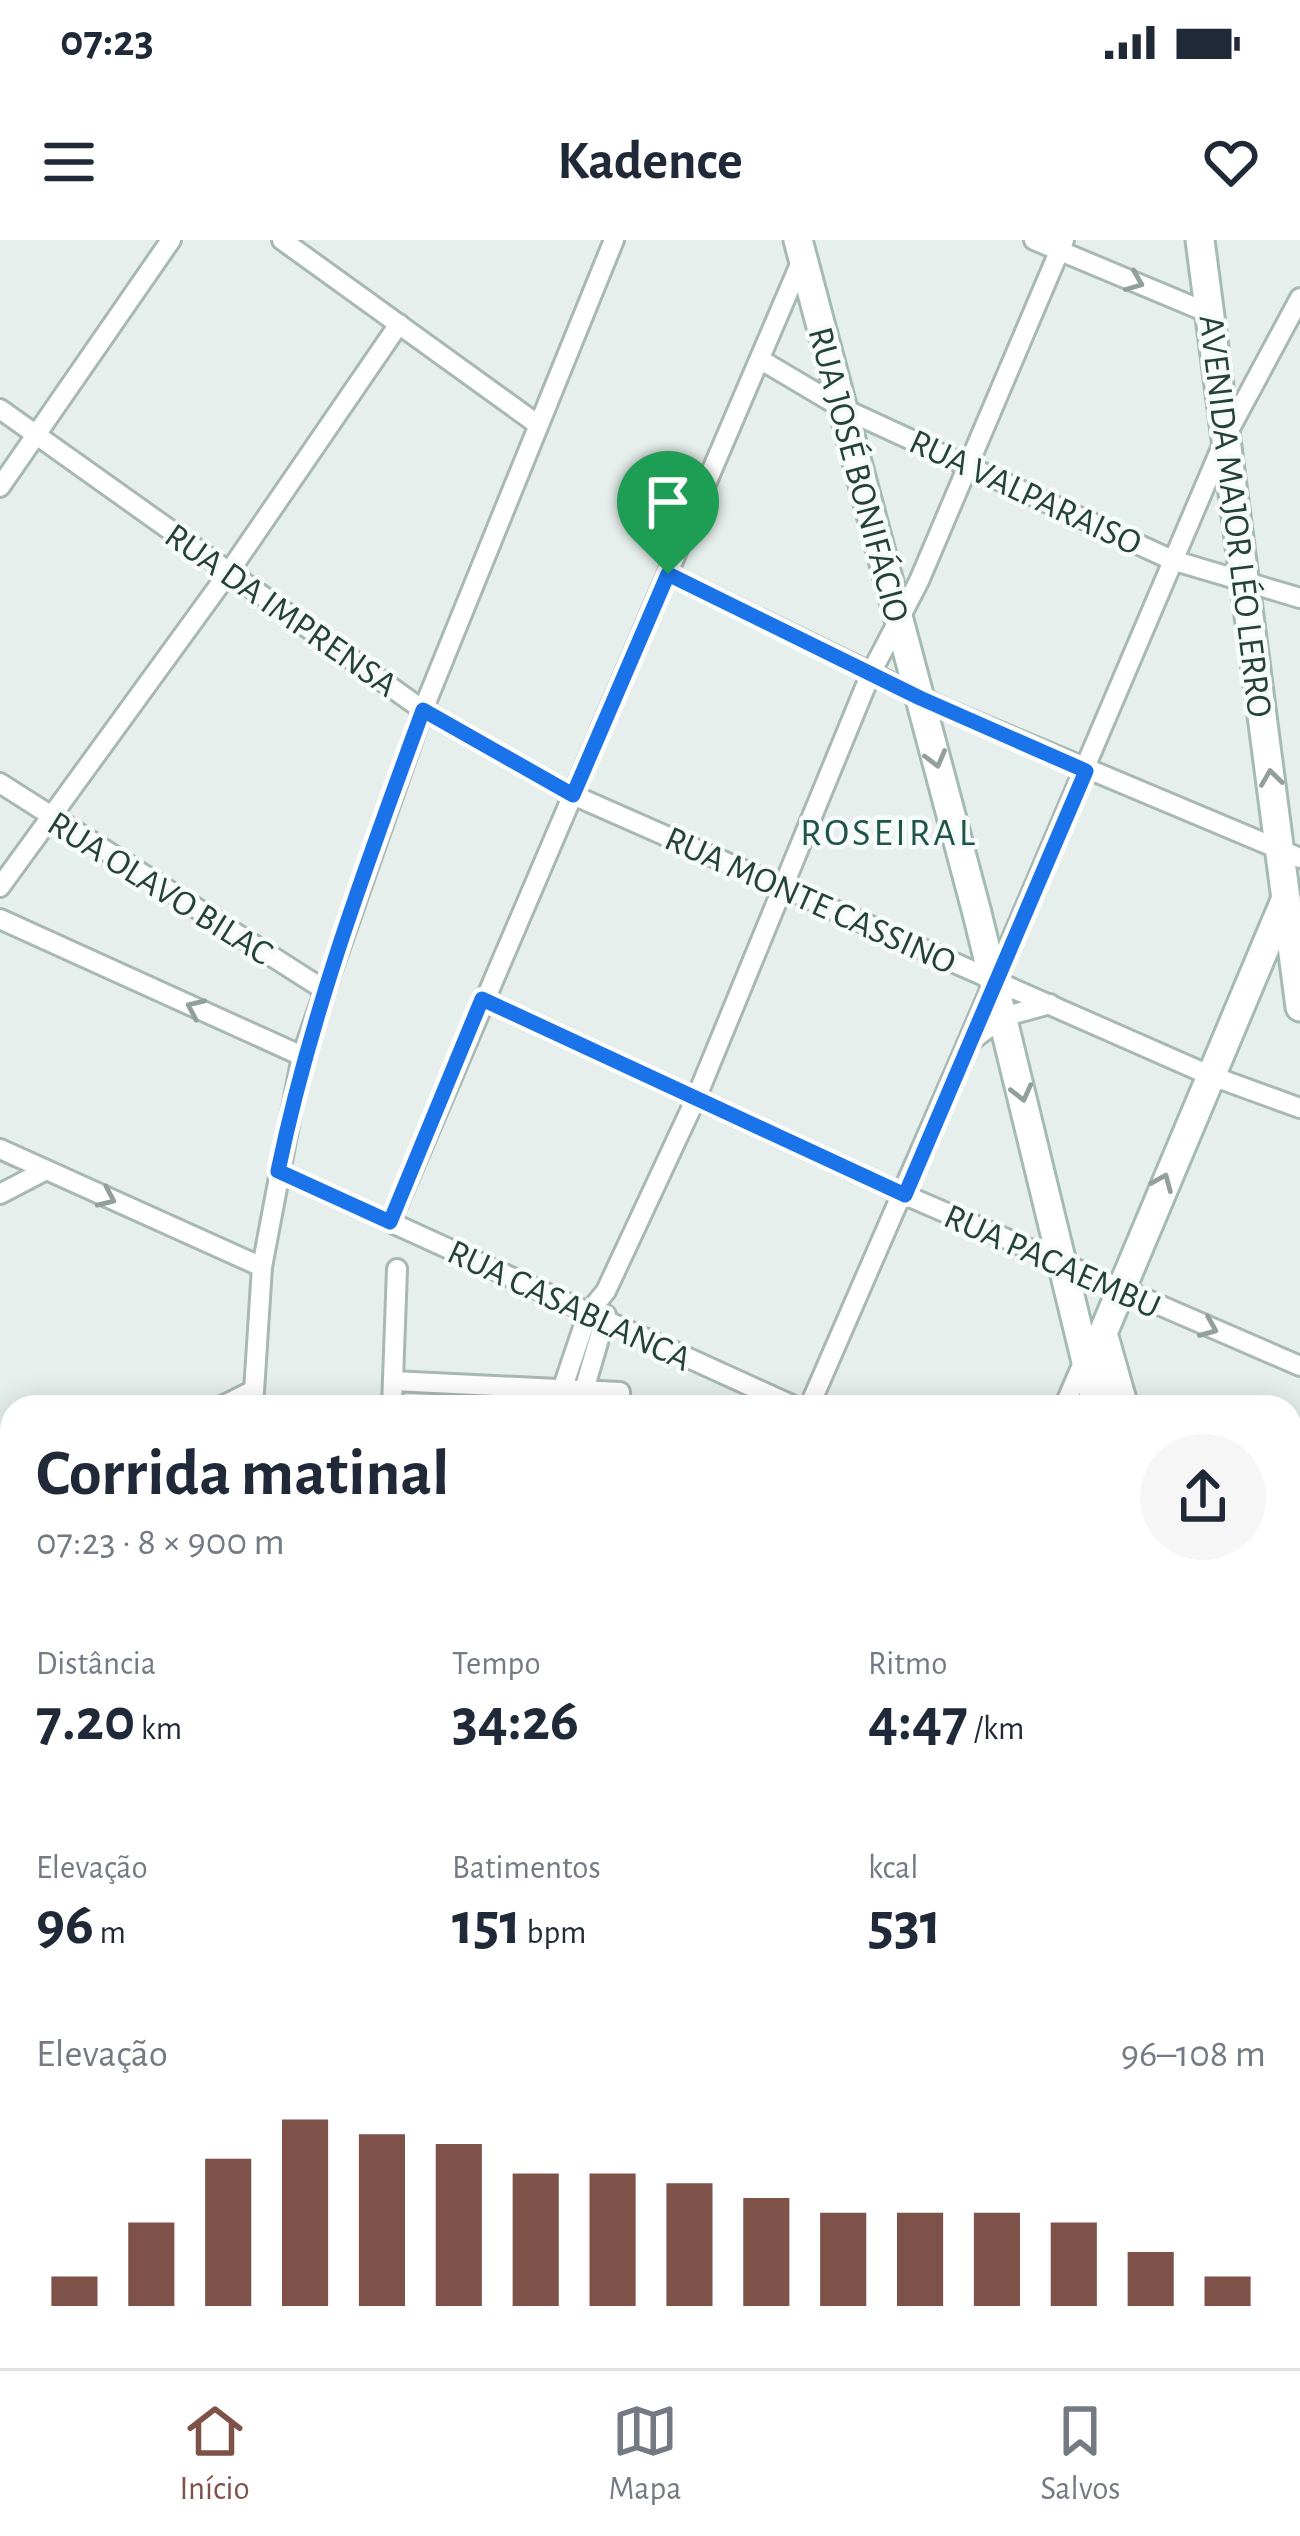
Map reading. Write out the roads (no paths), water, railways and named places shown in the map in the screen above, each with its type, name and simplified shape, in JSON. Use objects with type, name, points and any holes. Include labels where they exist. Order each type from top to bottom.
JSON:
[{"type":"street","points":[[0,487],[171,240]]},
{"type":"street","points":[[282,240],[537,424]]},
{"type":"street","points":[[254,1395],[262,1268],[278,1171],[302,1056],[322,989],[423,710],[614,240]]},
{"type":"street","points":[[1034,240],[1062,246],[1211,314]]},
{"type":"street","name":"AVENIDA MAJOR LÉO LERRO","points":[[1201,240],[1244,578],[1291,855],[1288,894],[1300,1006]]},
{"type":"street","points":[[390,1222],[482,999],[761,360],[804,246]]},
{"type":"street","name":"RUA JOSÉ BONIFÁCIO","points":[[804,246],[842,408],[994,979],[1094,1395]]},
{"type":"street","points":[[562,1390],[588,1313],[606,1291],[697,1096],[871,673],[897,615],[920,580],[1062,246]]},
{"type":"street","points":[[814,1395],[905,1195],[1228,432],[1300,298]]},
{"type":"street","points":[[0,887],[229,572],[399,324]]},
{"type":"street","name":"RUA VALPARAISO","points":[[761,360],[842,408],[968,461],[1172,560],[1300,598]]},
{"type":"street","name":"RUA DA IMPRENSA","points":[[0,409],[423,710],[573,795]]},
{"type":"street","points":[[668,574],[920,698],[1291,855]]},
{"type":"street","name":"RUA OLAVO BILAC","points":[[0,783],[322,989]]},
{"type":"street","name":"RUA MONTE CASSINO","points":[[573,795],[1208,1075],[1300,1108]]},
{"type":"street","points":[[1121,1395],[1103,1333],[1288,894]]},
{"type":"street","points":[[0,920],[302,1056]]},
{"type":"street","name":"RUA PACAEMBU","points":[[482,999],[1064,1267],[1300,1366]]},
{"type":"street","points":[[967,1044],[1003,1017],[1050,1004]]},
{"type":"street","points":[[0,1149],[262,1268]]},
{"type":"street","points":[[0,1194],[46,1170]]},
{"type":"street","name":"RUA CASABLANCA","points":[[278,1171],[769,1395]]},
{"type":"street","points":[[392,1395],[397,1269]]},
{"type":"street","points":[[584,1390],[607,1322],[606,1291]]},
{"type":"street","points":[[1069,1395],[1085,1358]]},
{"type":"street","points":[[393,1381],[495,1395]]},
{"type":"street","points":[[525,1395],[562,1390],[620,1395]]},
{"type":"district","name":"ROSEIRAL","points":[[889,831]]}]
